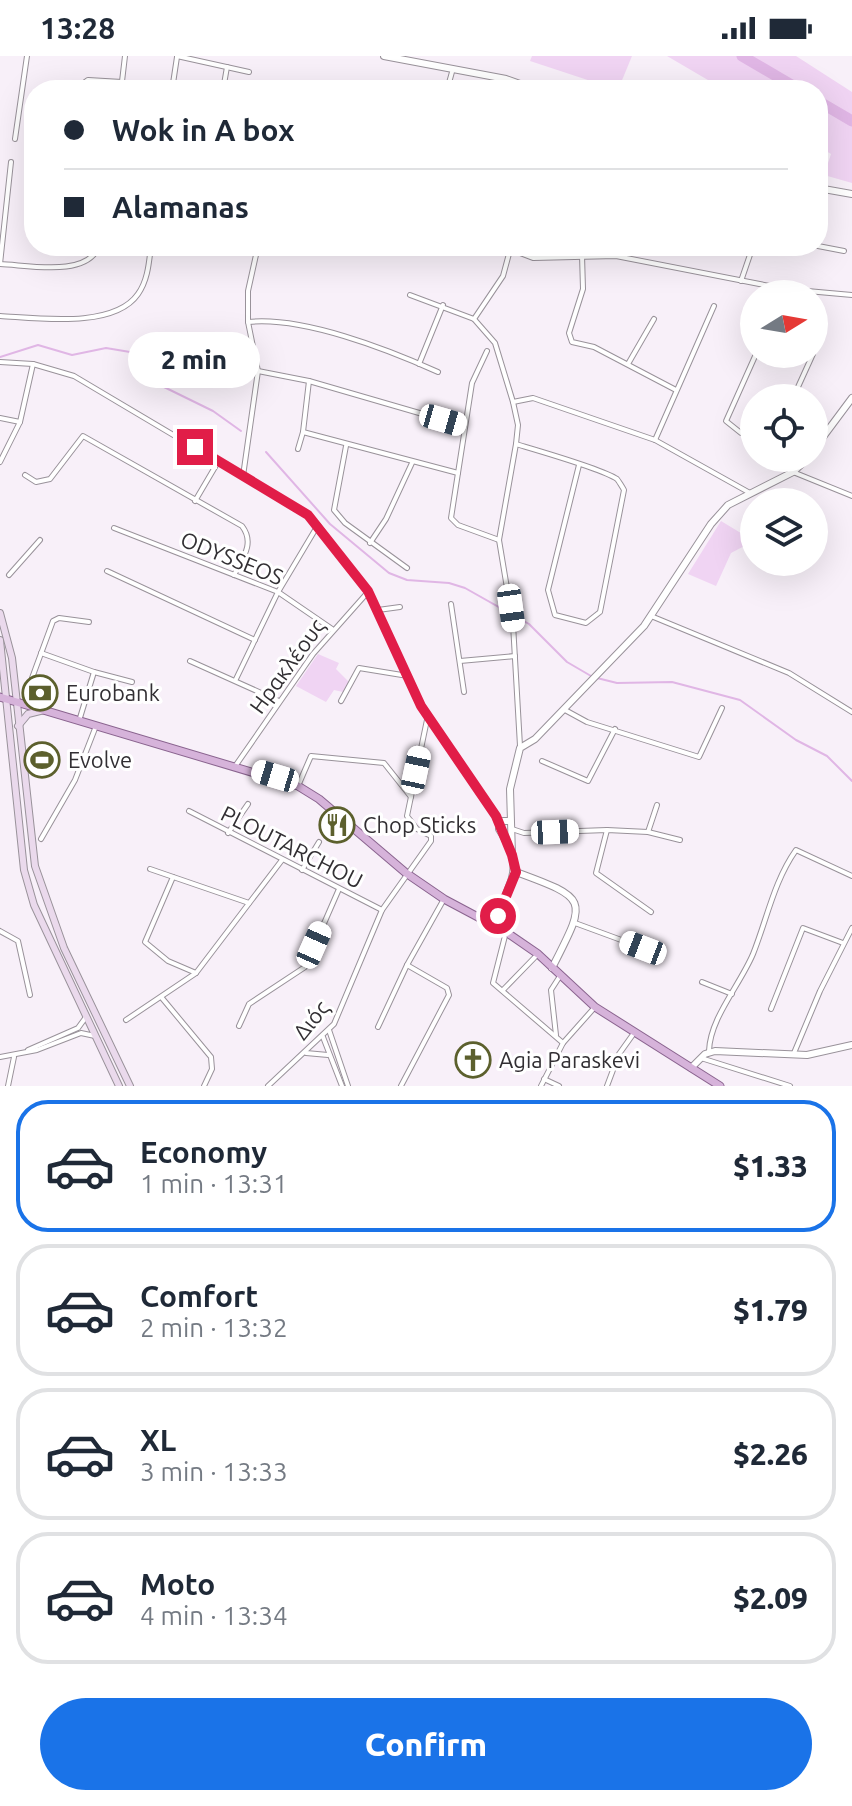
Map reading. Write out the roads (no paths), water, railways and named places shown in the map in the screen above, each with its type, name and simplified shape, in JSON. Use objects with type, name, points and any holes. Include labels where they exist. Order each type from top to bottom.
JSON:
[{"type":"main road","points":[[0,613],[9,640],[29,835],[44,897],[64,948],[130,1086]]},
{"type":"main road","points":[[0,640],[2,698],[24,870],[34,905],[119,1086]]},
{"type":"main road","points":[[2,698],[236,765],[298,786],[319,799],[406,873],[444,899],[506,932],[538,954],[595,1007],[720,1086]]},
{"type":"main road","points":[[18,726],[28,714],[44,710]]},
{"type":"street","points":[[15,139],[27,56]]},
{"type":"street","points":[[122,80],[125,56]]},
{"type":"street","points":[[173,80],[177,56],[249,72]]},
{"type":"street","points":[[384,56],[452,72],[509,80]]},
{"type":"street","points":[[225,80],[227,67]]},
{"type":"street","points":[[450,80],[452,72]]},
{"type":"street","points":[[11,162],[0,264],[76,266],[93,256]]},
{"type":"street","points":[[828,190],[852,194]]},
{"type":"street","points":[[828,248],[844,251]]},
{"type":"street","points":[[0,316],[69,318],[104,315],[120,310],[138,295],[149,256]]},
{"type":"street","points":[[243,476],[258,371],[248,322],[248,291],[256,256]]},
{"type":"street","points":[[474,319],[503,276],[508,256]]},
{"type":"street","points":[[527,256],[566,256]]},
{"type":"street","points":[[582,256],[583,289],[569,333],[572,342],[594,347],[676,390]]},
{"type":"street","points":[[616,256],[740,281]]},
{"type":"street","points":[[741,280],[750,256]]},
{"type":"street","points":[[828,294],[852,295]]},
{"type":"street","points":[[410,295],[474,319],[495,343],[518,425],[499,540],[513,624],[520,748],[510,789],[512,855]]},
{"type":"street","points":[[419,364],[443,305]]},
{"type":"street","points":[[655,440],[714,306]]},
{"type":"street","points":[[248,322],[276,319],[438,372]]},
{"type":"street","points":[[628,364],[654,319]]},
{"type":"street","points":[[487,351],[472,383],[451,518],[458,525],[499,540]]},
{"type":"street","points":[[0,362],[33,364],[74,376],[308,515],[318,525],[368,591],[428,715],[500,824],[516,872],[496,928]]},
{"type":"street","points":[[0,462],[20,422],[33,364]]},
{"type":"street","points":[[258,371],[309,381],[465,426]]},
{"type":"street","points":[[298,449],[309,381]]},
{"type":"street","points":[[740,390],[726,421],[740,432]]},
{"type":"street","points":[[513,402],[533,398],[655,440],[741,488]]},
{"type":"street","points":[[828,430],[852,398]]},
{"type":"street","points":[[0,418],[20,422]]},
{"type":"street","points":[[303,432],[346,446],[458,473]]},
{"type":"street","points":[[25,475],[36,482],[50,479],[83,436],[242,526],[248,535],[249,546],[234,575]]},
{"type":"street","points":[[516,444],[579,465],[618,479],[625,498],[600,612],[586,623],[567,621],[555,615],[549,604],[548,590],[579,465]]},
{"type":"street","points":[[346,446],[334,510],[370,543],[407,568]]},
{"type":"street","points":[[195,501],[218,461]]},
{"type":"street","points":[[370,543],[386,519],[412,463]]},
{"type":"street","points":[[760,488],[793,472],[852,496]]},
{"type":"street","points":[[520,748],[535,739],[603,672],[651,616],[711,524],[728,505],[740,498]]},
{"type":"street","points":[[236,679],[278,592],[318,525]]},
{"type":"street","name":"ODYSSEOS","points":[[114,528],[278,592],[332,629]]},
{"type":"street","points":[[9,575],[40,540]]},
{"type":"street","points":[[107,571],[255,640]]},
{"type":"street","name":"Ηρακλέους","points":[[236,765],[332,629],[368,591]]},
{"type":"street","points":[[451,604],[464,692]]},
{"type":"street","points":[[377,610],[400,607]]},
{"type":"street","points":[[651,616],[789,673],[852,712]]},
{"type":"street","points":[[32,678],[56,618],[89,622]]},
{"type":"street","points":[[41,653],[132,682]]},
{"type":"street","points":[[460,661],[515,656]]},
{"type":"street","points":[[190,661],[236,679],[279,701]]},
{"type":"street","points":[[341,701],[359,668],[408,676]]},
{"type":"street","points":[[79,721],[94,672]]},
{"type":"street","points":[[563,709],[587,722],[699,757],[722,708]]},
{"type":"street","points":[[411,797],[428,715]]},
{"type":"street","points":[[41,839],[75,780],[96,726]]},
{"type":"street","points":[[542,761],[588,781],[615,729]]},
{"type":"street","points":[[298,786],[311,756],[373,762],[391,768],[411,797]]},
{"type":"street","name":"Διός","points":[[268,1086],[329,1030],[348,996],[382,910],[432,838],[417,829],[407,816],[411,797]]},
{"type":"street","points":[[228,833],[248,804]]},
{"type":"street","points":[[648,832],[657,805]]},
{"type":"street","name":"PLOUTARCHOU","points":[[189,811],[382,910]]},
{"type":"street","points":[[500,824],[509,821]]},
{"type":"street","points":[[502,833],[512,830],[524,833],[607,830],[648,832],[680,840]]},
{"type":"street","points":[[607,830],[596,873],[651,912]]},
{"type":"street","points":[[302,870],[319,842]]},
{"type":"street","points":[[709,1052],[712,1034],[752,956],[784,868],[796,850],[852,876]]},
{"type":"street","points":[[126,1020],[196,973],[282,860]]},
{"type":"street","points":[[150,869],[249,903]]},
{"type":"street","points":[[516,872],[564,889],[575,902],[575,923],[552,968]]},
{"type":"street","points":[[173,877],[145,942],[168,961],[196,973]]},
{"type":"street","points":[[239,1026],[249,1004],[305,967],[339,889]]},
{"type":"street","points":[[378,1027],[407,965],[444,899]]},
{"type":"street","points":[[575,923],[643,948]]},
{"type":"street","points":[[771,1009],[803,928],[843,943]]},
{"type":"street","points":[[794,1053],[852,928]]},
{"type":"street","points":[[0,931],[18,941],[30,995]]},
{"type":"street","points":[[506,932],[493,983],[563,1043]]},
{"type":"street","points":[[503,991],[538,954]]},
{"type":"street","points":[[401,1086],[449,995],[447,988],[407,965]]},
{"type":"street","points":[[556,1035],[551,990],[560,976]]},
{"type":"street","points":[[702,982],[732,994]]},
{"type":"street","points":[[162,998],[211,1057],[212,1069],[204,1086]]},
{"type":"street","points":[[541,1086],[563,1043],[595,1007]]},
{"type":"street","points":[[15,1056],[78,1028],[86,1017]]},
{"type":"street","points":[[329,1030],[348,1086]]},
{"type":"street","points":[[0,1057],[15,1056],[81,1033],[95,1036]]},
{"type":"street","points":[[607,1086],[619,1054],[634,1033]]},
{"type":"street","points":[[323,1037],[342,1086]]},
{"type":"street","points":[[691,1068],[709,1052],[817,1054],[852,1045]]},
{"type":"street","points":[[306,1053],[323,1052],[330,1056]]},
{"type":"street","points":[[8,1086],[15,1056]]},
{"type":"street","points":[[701,1058],[790,1086]]},
{"type":"street","points":[[544,1079],[559,1086]]},
{"type":"waterway","points":[[742,56],[783,80]]},
{"type":"waterway","points":[[828,107],[852,121]]},
{"type":"waterway","points":[[0,357],[38,345],[72,355],[106,348],[142,354],[164,387],[213,411],[241,431]]},
{"type":"waterway","points":[[266,452],[330,524],[389,573],[407,580],[449,583],[465,588],[529,624],[567,662],[591,676]]},
{"type":"waterway","points":[[597,678],[617,683],[672,682],[740,700],[796,740],[827,756],[852,781]]},
{"type":"place","name":"Eurobank","points":[[40,693]]},
{"type":"place","name":"Evolve","points":[[42,760]]},
{"type":"place","name":"Chop Sticks","points":[[337,825]]},
{"type":"place","name":"Agia Paraskevi","points":[[473,1060]]}]
